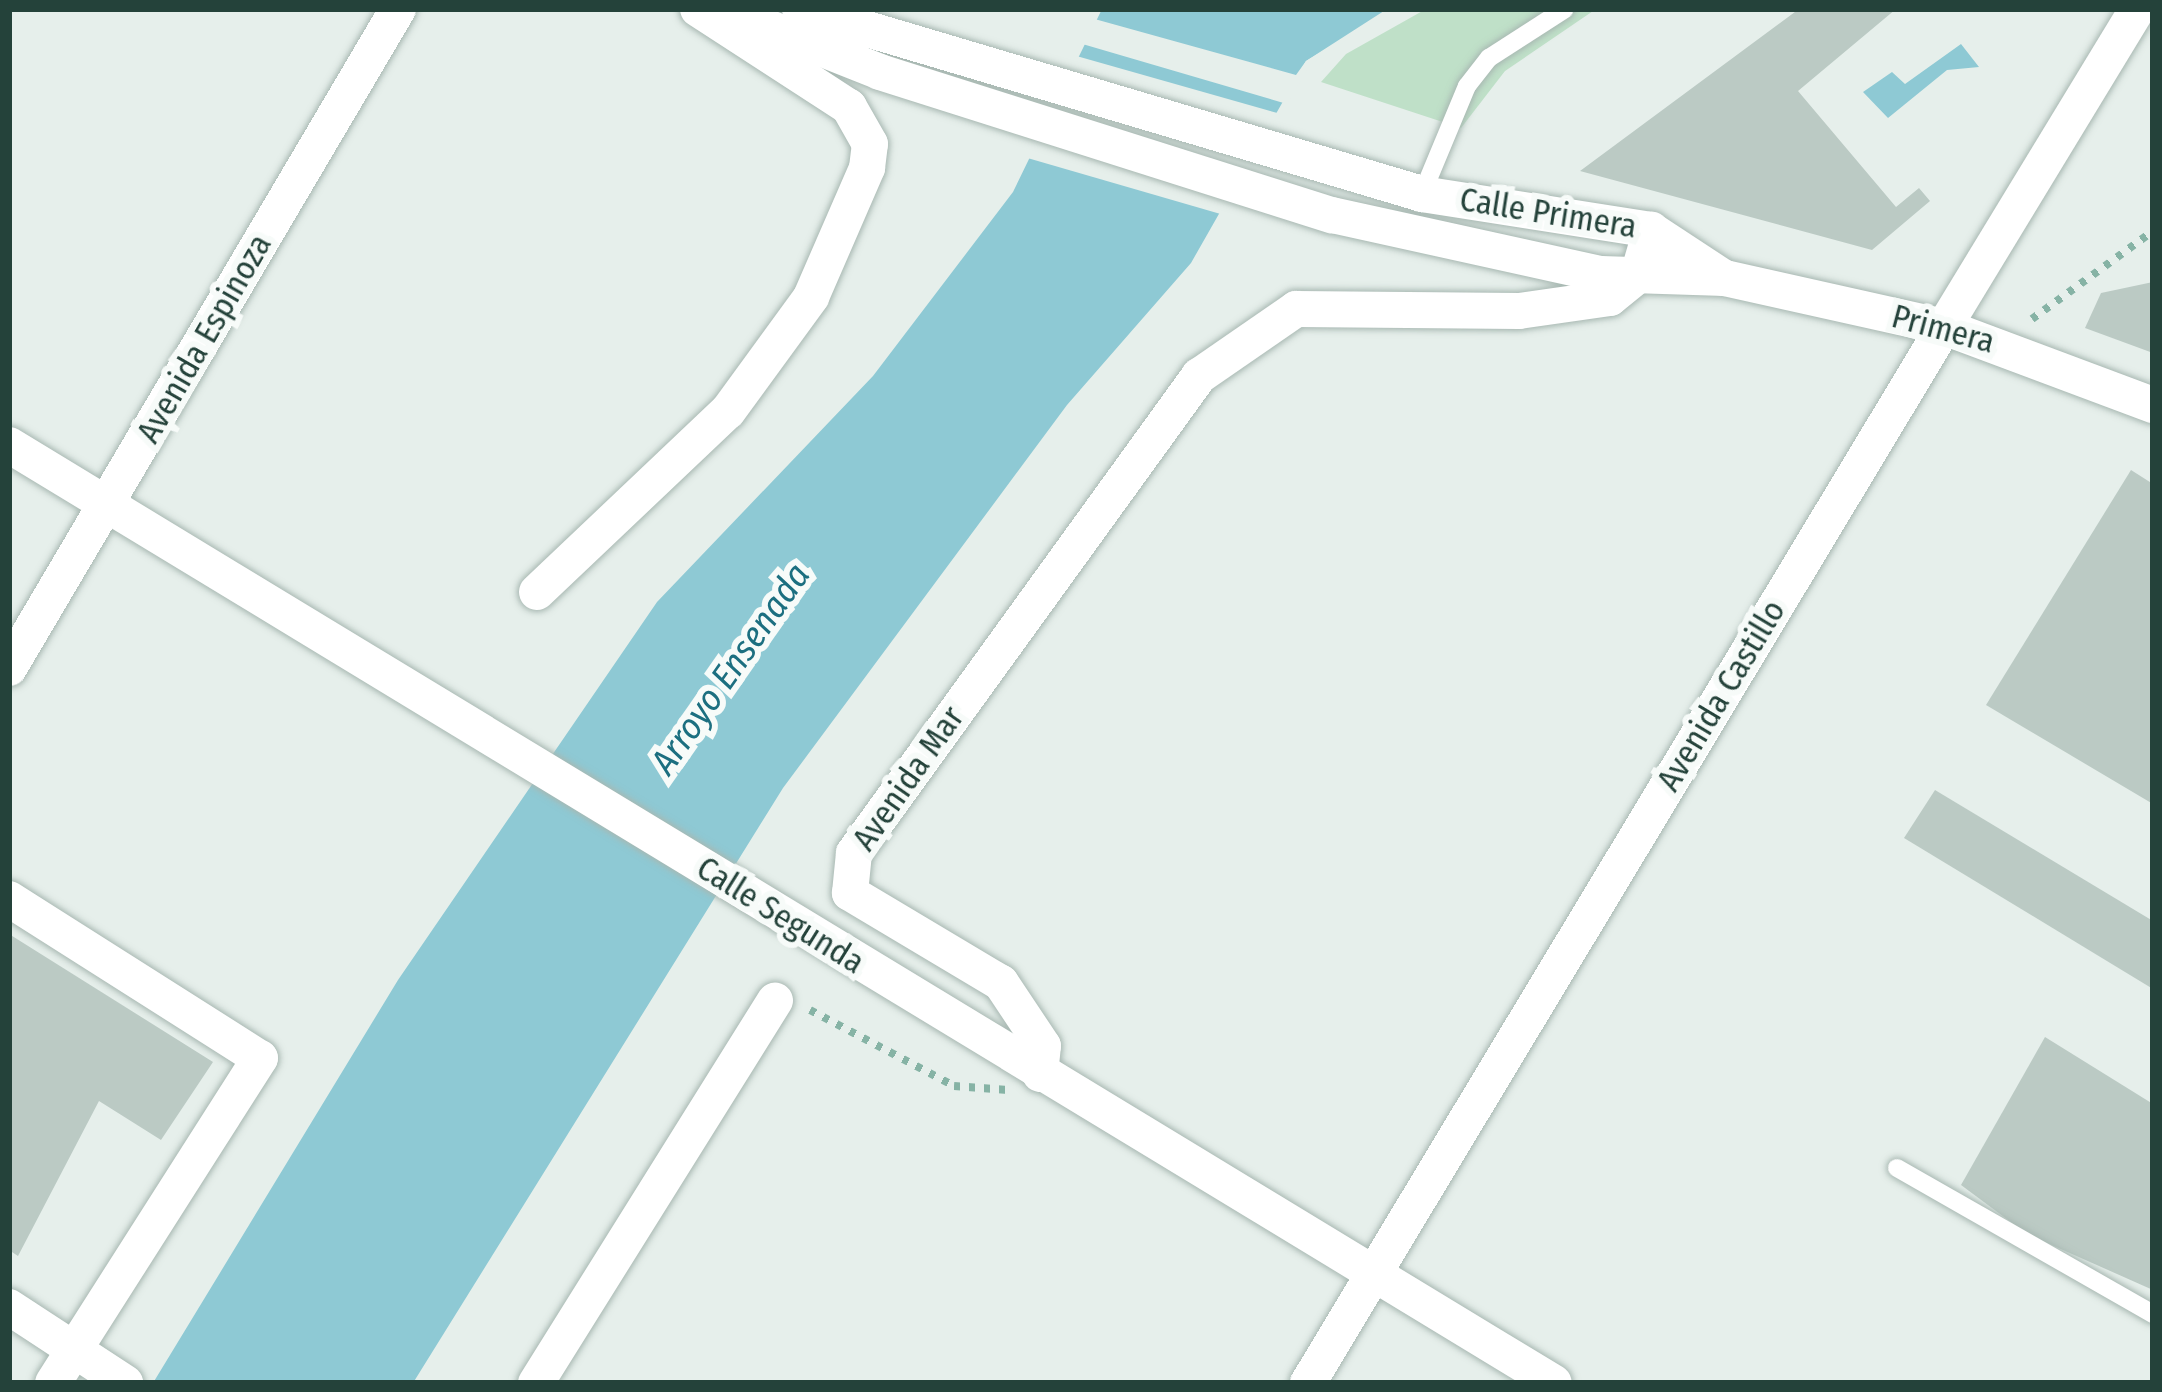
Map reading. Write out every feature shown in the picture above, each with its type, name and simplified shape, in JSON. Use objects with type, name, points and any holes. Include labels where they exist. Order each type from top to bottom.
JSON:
[{"type":"street","name":"Avenida Espinoza","points":[[9,668],[398,9]]},
{"type":"street","points":[[537,592],[728,411],[812,297],[870,144],[849,107],[698,9]]},
{"type":"street","name":"Calle Primera","points":[[722,9],[880,72],[936,72],[1422,194],[1651,230],[1725,278]]},
{"type":"street","name":"Calle Primera","points":[[800,9],[866,22],[936,72],[1332,215],[1638,275],[1725,278]]},
{"type":"street","name":"Avenida Castillo","points":[[1308,1383],[2137,9]]},
{"type":"street","points":[[1638,275],[1651,230]]},
{"type":"street","name":"Avenida Mar","points":[[1040,1074],[1043,1046],[1001,983],[850,893],[846,878],[854,853],[1199,376],[1296,309],[1520,311],[1610,298],[1638,275]]},
{"type":"street","name":"Primera","points":[[1725,278],[1944,327],[2153,405]]},
{"type":"street","name":"Calle Segunda","points":[[9,445],[1554,1383]]},
{"type":"street","points":[[9,899],[260,1058],[99,1366],[53,1383]]},
{"type":"street","points":[[536,1383],[775,1001]]},
{"type":"street","points":[[9,1307],[99,1366]]},
{"type":"lane","points":[[1422,194],[1467,86],[1490,58],[1565,9]]},
{"type":"lane","points":[[1898,1168],[2153,1314]]},
{"type":"path","points":[[2032,319],[2153,231]]},
{"type":"path","points":[[775,1001],[792,1000],[954,1086],[997,1096],[1040,1074]]},
{"type":"green space","points":[[1426,9],[1596,9],[1505,71],[1461,128],[1321,82],[1346,54]]},
{"type":"water","name":"Arroyo Ensenada","points":[[1102,9],[1387,9],[1306,61],[1191,263],[1067,405],[783,788],[413,1383],[153,1383],[398,980],[657,602],[873,376],[1013,192]]},
{"type":"water","points":[[1961,44],[1979,67],[1947,70],[1888,118],[1863,92],[1892,72],[1905,84]]},
{"type":"pier","points":[[1393,9],[1310,65],[1287,104],[1079,43],[1091,18],[1296,75],[1306,61]]},
{"type":"pier","points":[[1073,55],[1281,114],[1224,215],[1024,157]]},
{"type":"building","points":[[1799,9],[1896,9],[1798,91],[1896,207],[1919,188],[1930,201],[1872,250],[1580,171]]},
{"type":"building","points":[[2153,282],[2153,353],[2085,328],[2101,293]]},
{"type":"building","points":[[2131,470],[2153,484],[2153,804],[1986,705]]},
{"type":"building","points":[[1935,790],[2153,921],[2153,989],[1904,838]]},
{"type":"building","points":[[9,934],[213,1062],[161,1140],[99,1101],[18,1256],[9,1250]]},
{"type":"building","points":[[2045,1037],[2153,1104],[2153,1290],[2027,1234],[1961,1185]]}]
